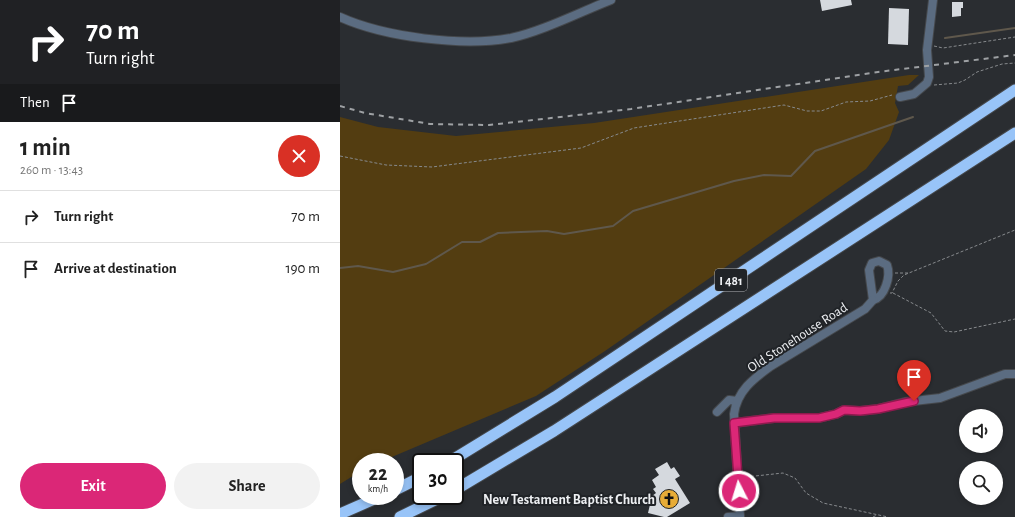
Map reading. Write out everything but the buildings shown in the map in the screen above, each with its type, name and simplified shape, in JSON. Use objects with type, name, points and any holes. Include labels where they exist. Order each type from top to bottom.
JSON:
[{"type":"highway","name":"I 481","points":[[464,453],[555,397],[1013,92]]},
{"type":"highway","name":"I 481","points":[[464,485],[554,431],[1015,133]]},
{"type":"highway","points":[[340,514],[360,505]]},
{"type":"highway","points":[[400,517],[425,505]]},
{"type":"street","points":[[340,17],[385,31],[419,37],[450,41],[487,41],[512,38],[531,32],[611,0]]},
{"type":"street","points":[[900,97],[914,94],[923,88],[929,77],[928,44],[933,0]]},
{"type":"street","points":[[873,300],[869,270],[872,263],[879,261],[884,262],[887,265],[889,271],[888,292]]},
{"type":"street","name":"Old Stonehouse Road","points":[[740,517],[734,423],[737,401],[745,387],[762,372],[865,309],[873,300],[888,292]]},
{"type":"street","points":[[734,423],[774,418],[819,418],[836,414],[844,410],[860,411],[878,409],[905,402],[940,398],[1005,374],[1015,374]]},
{"type":"street","points":[[717,412],[729,400],[737,401]]},
{"type":"street","points":[[728,517],[740,517]]},
{"type":"path","points":[[928,44],[943,48],[1015,37]]},
{"type":"path","points":[[923,88],[939,84],[958,82],[965,80],[977,72],[1002,64],[1015,63]]},
{"type":"path","points":[[340,156],[356,161],[386,165],[432,167],[581,148],[634,128],[784,105],[807,111],[821,111],[846,102],[870,101],[890,94],[900,97]]},
{"type":"path","points":[[1015,230],[909,273],[898,281],[888,292],[931,314],[944,331],[954,332],[1015,319]]},
{"type":"path","points":[[889,271],[909,273]]},
{"type":"path","points":[[738,478],[784,473],[795,478],[806,493],[823,502],[888,517]]},
{"type":"path","points":[[873,517],[877,515]]},
{"type":"shaded area","points":[[909,75],[919,75],[908,85],[898,86],[895,103],[899,112],[889,140],[866,169],[605,351],[536,396],[401,453],[352,453],[352,477],[340,484],[340,117],[378,127],[456,136],[594,123]]},
{"type":"waterway","points":[[945,38],[1015,28]]},
{"type":"waterway","points":[[340,268],[358,266],[393,272],[426,264],[462,242],[480,242],[498,233],[547,231],[564,234],[613,226],[633,211],[734,181],[764,175],[791,176],[815,151],[913,117]]},
{"type":"railway","points":[[340,106],[365,113],[430,124],[489,125],[631,109],[878,72],[1015,55]]},
{"type":"place","name":"New Testament Baptist Church","points":[[669,499]]},
{"type":"route","points":[[739,491],[734,423],[774,418],[819,418],[836,414],[844,410],[860,411],[878,409],[914,401]]}]
